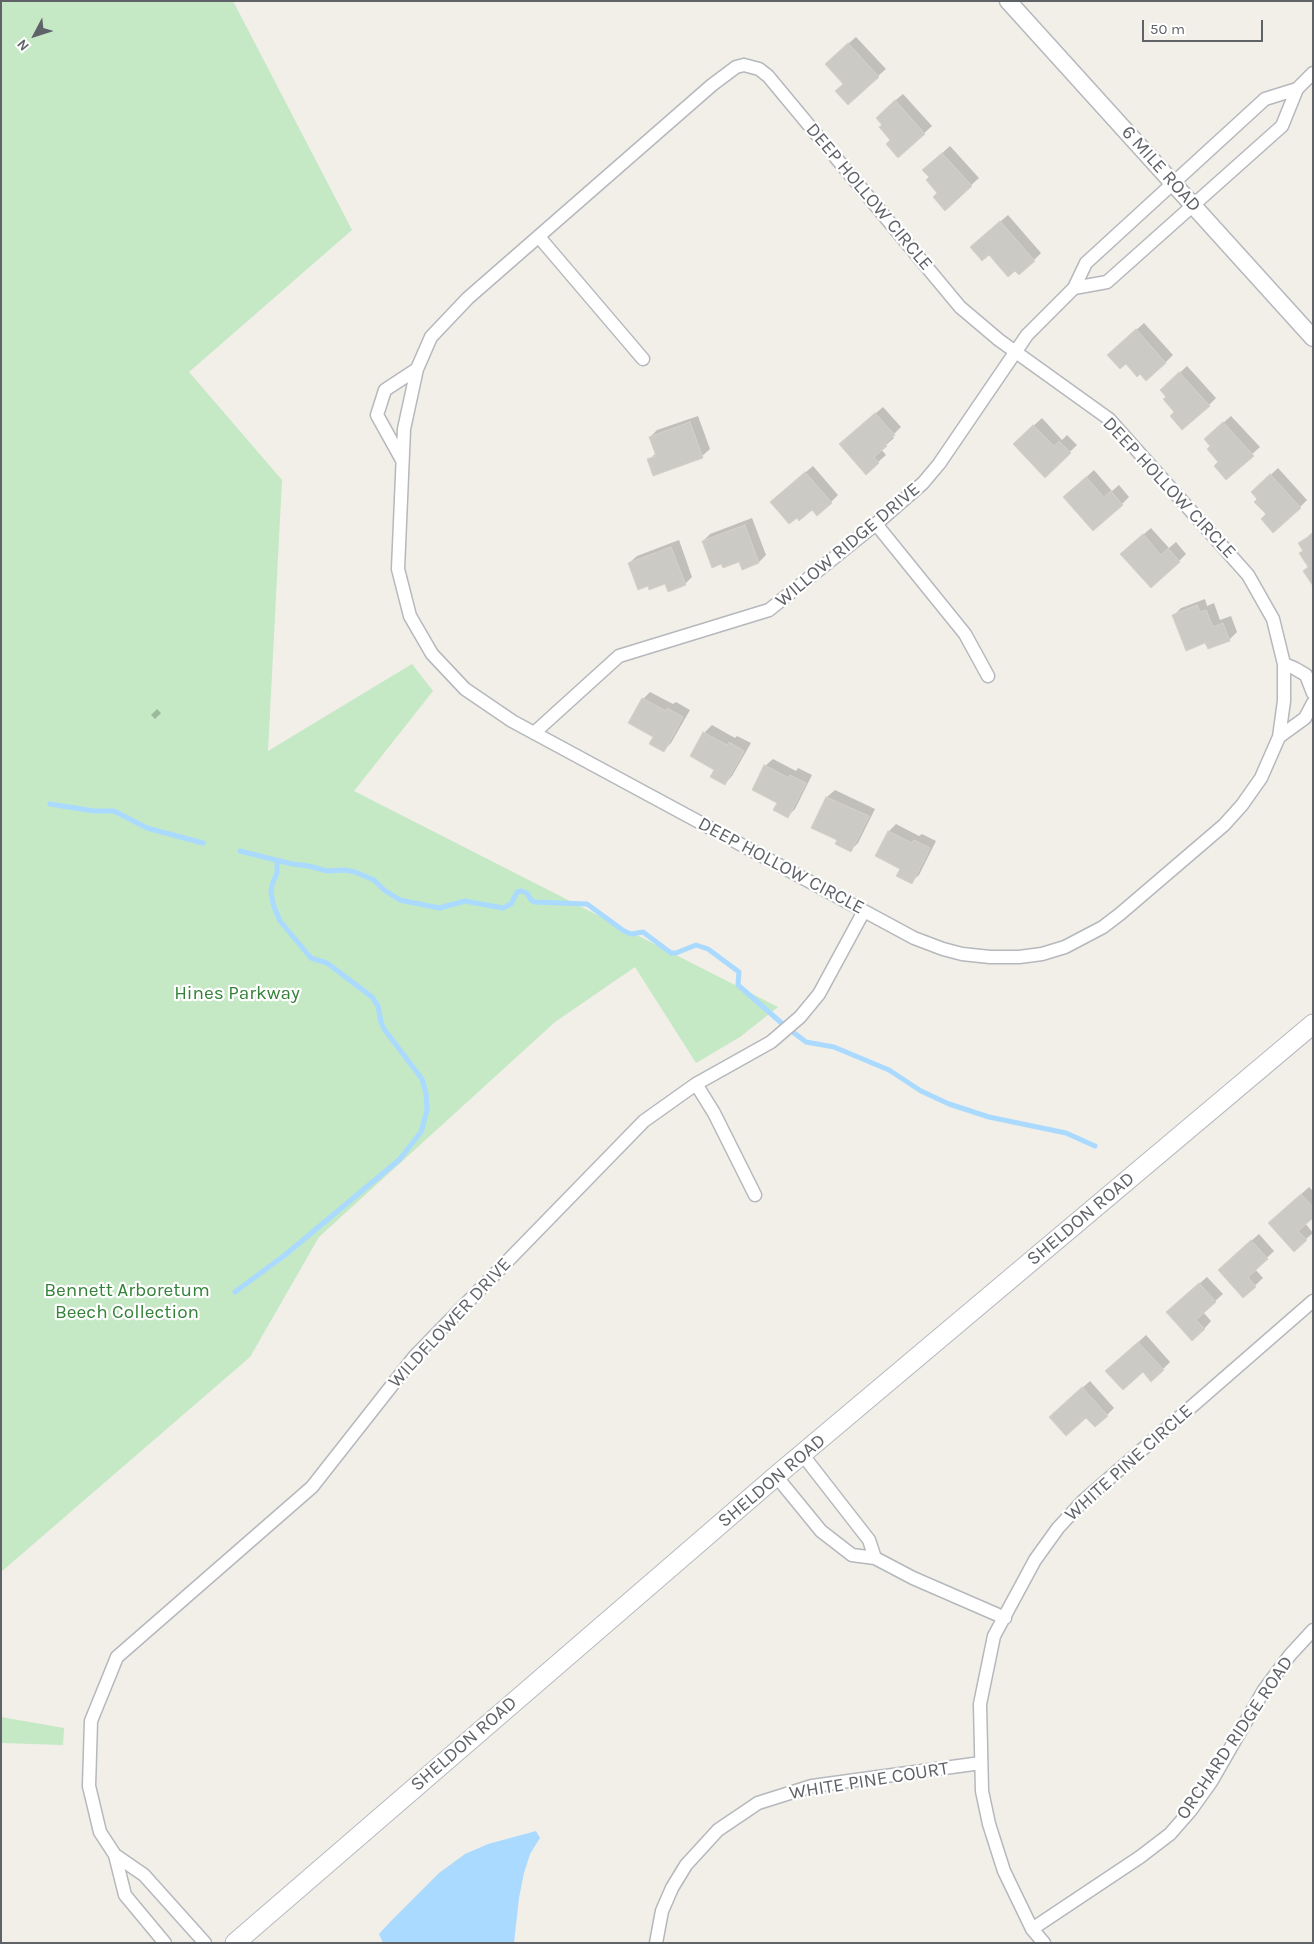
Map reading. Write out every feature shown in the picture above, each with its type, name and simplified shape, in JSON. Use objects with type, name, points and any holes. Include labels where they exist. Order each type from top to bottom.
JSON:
[{"type":"main road","name":"SHELDON ROAD","points":[[235,1943],[776,1476],[1313,1024]]},
{"type":"street","name":"6 MILE ROAD","points":[[1008,1],[1313,338]]},
{"type":"street","name":"DEEP HOLLOW CIRCLE","points":[[744,65],[759,69],[768,76],[960,307],[1016,352],[1109,419],[1235,559],[1257,589],[1273,619],[1284,664],[1284,701],[1279,737],[1261,778],[1233,816],[1120,914],[1103,927],[1066,947],[1042,954],[1018,957],[990,958],[962,954],[928,944],[864,911],[512,721],[465,689],[432,654],[410,616],[398,569],[404,429],[417,369],[430,337],[468,298],[540,237],[712,85],[736,67],[744,65]]},
{"type":"street","points":[[1074,288],[1107,282],[1194,206],[1282,126],[1297,89],[1313,73]]},
{"type":"street","name":"WILLOW RIDGE DRIVE","points":[[534,733],[618,656],[769,610],[876,524],[923,483],[939,464],[1027,335],[1074,288],[1086,263],[1265,99],[1297,89]]},
{"type":"street","points":[[540,237],[643,359]]},
{"type":"street","points":[[402,460],[377,415],[384,390],[417,369]]},
{"type":"street","points":[[876,524],[965,634],[988,676]]},
{"type":"street","points":[[1284,664],[1306,675],[1313,693]]},
{"type":"street","points":[[1279,737],[1305,718],[1313,703]]},
{"type":"street","name":"WILDFLOWER DRIVE","points":[[165,1943],[124,1896],[115,1855],[100,1832],[89,1786],[91,1721],[117,1657],[312,1487],[415,1356],[644,1122],[696,1084],[771,1042],[800,1017],[819,994],[864,911]]},
{"type":"street","points":[[696,1084],[714,1113],[755,1195]]},
{"type":"street","name":"WHITE PINE CIRCLE","points":[[1044,1943],[1032,1929],[1004,1871],[989,1824],[982,1791],[980,1704],[994,1636],[1035,1560],[1058,1528],[1082,1502],[1313,1301]]},
{"type":"street","points":[[802,1454],[869,1540],[875,1558]]},
{"type":"street","points":[[776,1476],[821,1531],[852,1555],[875,1558],[913,1578],[1005,1618]]},
{"type":"street","name":"ORCHARD RIDGE ROAD","points":[[1032,1929],[1140,1857],[1170,1834],[1191,1810],[1211,1782],[1264,1690],[1290,1654],[1313,1630]]},
{"type":"street","name":"WHITE PINE COURT","points":[[656,1943],[662,1911],[672,1888],[686,1864],[718,1830],[758,1803],[812,1786],[981,1763]]},
{"type":"street","name":"WILDFLOWER DRIVE","points":[[115,1855],[144,1875],[205,1943]]},
{"type":"green space","name":"Hines Parkway","points":[[1,1],[233,1],[352,230],[189,372],[282,480],[268,751],[412,664],[433,691],[354,791],[778,1007],[740,1037],[696,1063],[635,967],[555,1022],[319,1237],[250,1357],[1,1572]]},
{"type":"green space","points":[[1,1717],[64,1728],[63,1745],[1,1743]]},
{"type":"water","points":[[536,1831],[540,1838],[530,1854],[524,1873],[514,1943],[383,1943],[379,1934],[439,1873],[465,1854],[488,1844]]},
{"type":"building","points":[[848,43],[879,77],[848,105],[835,91],[843,84],[825,64]]},
{"type":"building","points":[[895,100],[925,134],[898,158],[886,144],[890,140],[879,127],[882,125],[876,118]]},
{"type":"building","points":[[942,153],[972,186],[945,211],[933,197],[937,193],[926,180],[929,177],[922,170]]},
{"type":"building","points":[[1000,221],[1035,261],[1019,275],[1015,271],[1008,277],[989,255],[982,261],[970,247]]},
{"type":"building","points":[[1136,329],[1166,363],[1146,381],[1140,374],[1137,377],[1126,364],[1120,369],[1107,355]]},
{"type":"building","points":[[1179,372],[1210,406],[1182,430],[1170,416],[1174,412],[1163,399],[1166,397],[1160,390]]},
{"type":"building","points":[[875,413],[895,435],[885,443],[887,446],[874,457],[879,463],[866,475],[839,444]]},
{"type":"building","points":[[690,422],[703,458],[653,476],[647,459],[656,456],[649,437]]},
{"type":"building","points":[[1223,422],[1254,456],[1226,480],[1214,466],[1218,462],[1207,449],[1210,446],[1204,439]]},
{"type":"building","points":[[1033,425],[1054,446],[1059,441],[1071,453],[1045,478],[1013,444]]},
{"type":"building","points":[[805,472],[832,503],[817,516],[812,510],[799,521],[797,518],[789,524],[770,502]]},
{"type":"building","points":[[1270,474],[1301,508],[1273,533],[1261,519],[1266,514],[1254,502],[1257,499],[1251,492]]},
{"type":"building","points":[[1086,477],[1104,497],[1111,491],[1123,505],[1093,531],[1063,497]]},
{"type":"building","points":[[745,525],[759,563],[742,570],[739,562],[723,568],[721,564],[712,568],[702,541]]},
{"type":"building","points":[[1143,534],[1161,555],[1168,548],[1180,562],[1151,588],[1120,554]]},
{"type":"building","points":[[1313,534],[1313,586],[1303,571],[1308,567],[1299,553],[1303,551],[1298,543]]},
{"type":"building","points":[[671,547],[686,585],[668,592],[665,584],[649,590],[648,586],[638,590],[628,563]]},
{"type":"building","points":[[1197,605],[1200,612],[1206,610],[1213,627],[1223,623],[1230,641],[1208,649],[1205,643],[1186,651],[1172,615]]},
{"type":"building","points":[[642,698],[666,711],[667,708],[683,717],[664,752],[649,744],[653,737],[628,723]]},
{"type":"building","points":[[703,732],[727,745],[729,742],[744,751],[725,785],[710,777],[714,770],[690,756]]},
{"type":"building","points":[[764,765],[789,778],[790,775],[806,783],[788,818],[773,810],[777,803],[752,790]]},
{"type":"building","points":[[826,797],[869,816],[851,852],[835,844],[837,840],[811,828]]},
{"type":"building","points":[[888,831],[912,843],[914,840],[930,848],[912,884],[896,876],[900,869],[875,856]]},
{"type":"building","points":[[1301,1194],[1313,1207],[1313,1218],[1298,1231],[1307,1240],[1294,1252],[1268,1223]]},
{"type":"building","points":[[1251,1240],[1268,1259],[1248,1277],[1256,1287],[1243,1298],[1218,1270]]},
{"type":"building","points":[[1199,1283],[1216,1302],[1196,1320],[1205,1329],[1192,1341],[1166,1312]]},
{"type":"building","points":[[1138,1342],[1164,1370],[1151,1382],[1143,1372],[1123,1390],[1105,1371]]},
{"type":"building","points":[[1082,1387],[1108,1416],[1095,1427],[1086,1418],[1066,1436],[1049,1417]]},
{"type":"waterway","points":[[50,804],[94,811],[114,811],[147,828],[203,843]]},
{"type":"waterway","points":[[240,851],[327,871],[345,870],[355,872],[374,880],[384,890],[400,900],[439,908],[465,901],[503,908],[511,904],[517,892],[521,891],[527,893],[531,900],[535,902],[587,904],[624,931],[631,934],[643,932],[671,953],[676,953],[696,945],[708,949],[739,972],[738,985],[806,1042],[834,1047],[889,1070],[921,1091],[949,1104],[989,1117],[1066,1133],[1095,1146]]},
{"type":"waterway","points":[[235,1292],[285,1255],[399,1160],[421,1132],[427,1110],[426,1093],[422,1079],[384,1029],[378,1006],[372,997],[327,963],[311,958],[280,921],[273,904],[271,891],[277,873],[277,860]]},
{"type":"park label","name":"Bennett Arboretum Beech Collection","points":[[127,1302]]}]
